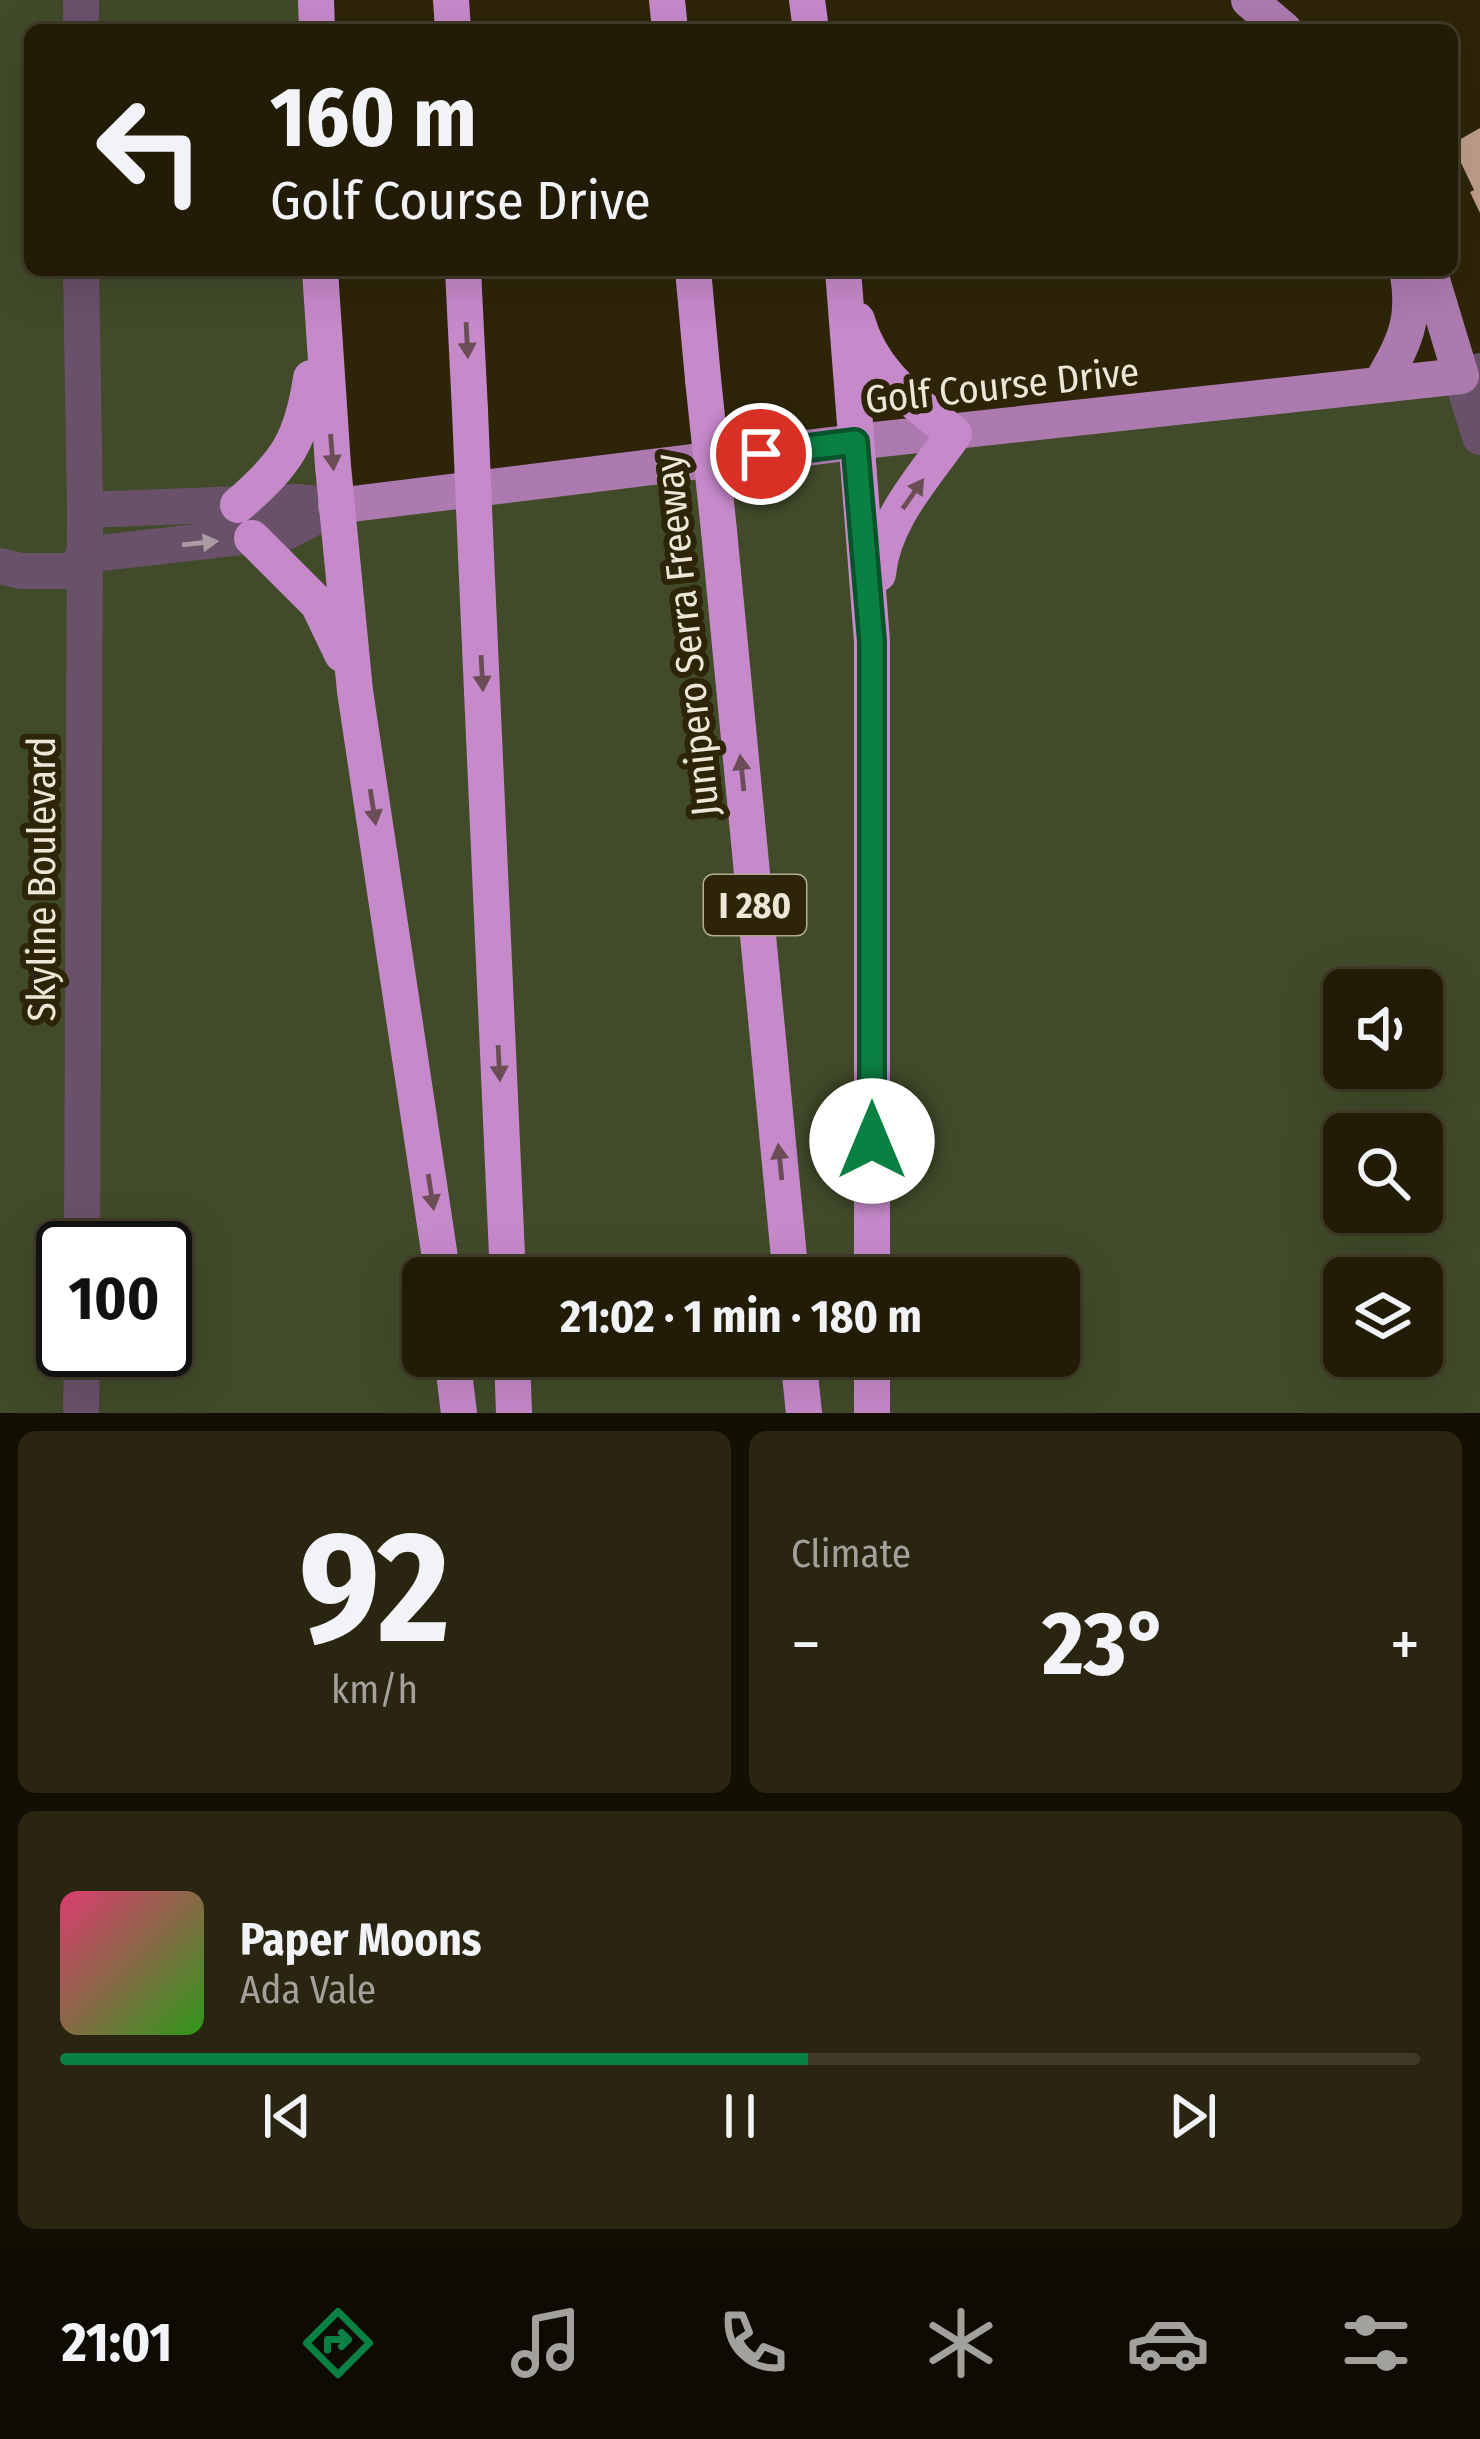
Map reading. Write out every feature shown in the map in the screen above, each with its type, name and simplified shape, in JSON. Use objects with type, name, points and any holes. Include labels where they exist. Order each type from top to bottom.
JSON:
[{"type":"highway","points":[[320,276],[355,691],[440,1257]]},
{"type":"highway","points":[[464,276],[507,1257]]},
{"type":"highway","name":"Junipero Serra Freeway","points":[[694,276],[789,1257]]},
{"type":"highway","points":[[843,276],[872,641],[872,1257]]},
{"type":"highway","points":[[845,276],[863,341],[885,377],[954,434],[889,530],[880,553],[872,641]]},
{"type":"highway","points":[[320,315],[305,421],[298,440],[245,521],[318,604],[330,623],[355,691]]},
{"type":"highway","points":[[455,1377],[459,1413]]},
{"type":"highway","points":[[513,1377],[514,1413]]},
{"type":"highway","points":[[800,1377],[804,1413]]},
{"type":"highway","points":[[872,1377],[872,1413]]},
{"type":"main road","points":[[1250,0],[1277,24]]},
{"type":"main road","points":[[1380,386],[1404,342],[1413,308],[1408,276]]},
{"type":"main road","points":[[1431,276],[1471,374]]},
{"type":"main road","name":"Golf Course Drive","points":[[336,506],[855,442],[1471,374]]},
{"type":"street","points":[[81,276],[85,509]]},
{"type":"street","points":[[1471,374],[1480,436]]},
{"type":"street","name":"Golf Course Drive","points":[[85,509],[245,521],[286,532],[336,506]]},
{"type":"street","name":"Skyline Boulevard","points":[[82,1221],[85,509]]},
{"type":"street","name":"Golf Course Drive","points":[[0,566],[21,571],[83,563],[245,521]]},
{"type":"street","points":[[82,1377],[82,1413]]},
{"type":"green space","points":[[0,0],[316,0],[316,24],[24,24],[24,276],[318,276],[337,505],[1461,376],[1480,453],[1480,1413],[0,1413]]},
{"type":"building","points":[[1480,128],[1480,213],[1458,157],[1458,141]]},
{"type":"route","points":[[761,454],[855,442],[872,641],[872,1141]]}]
